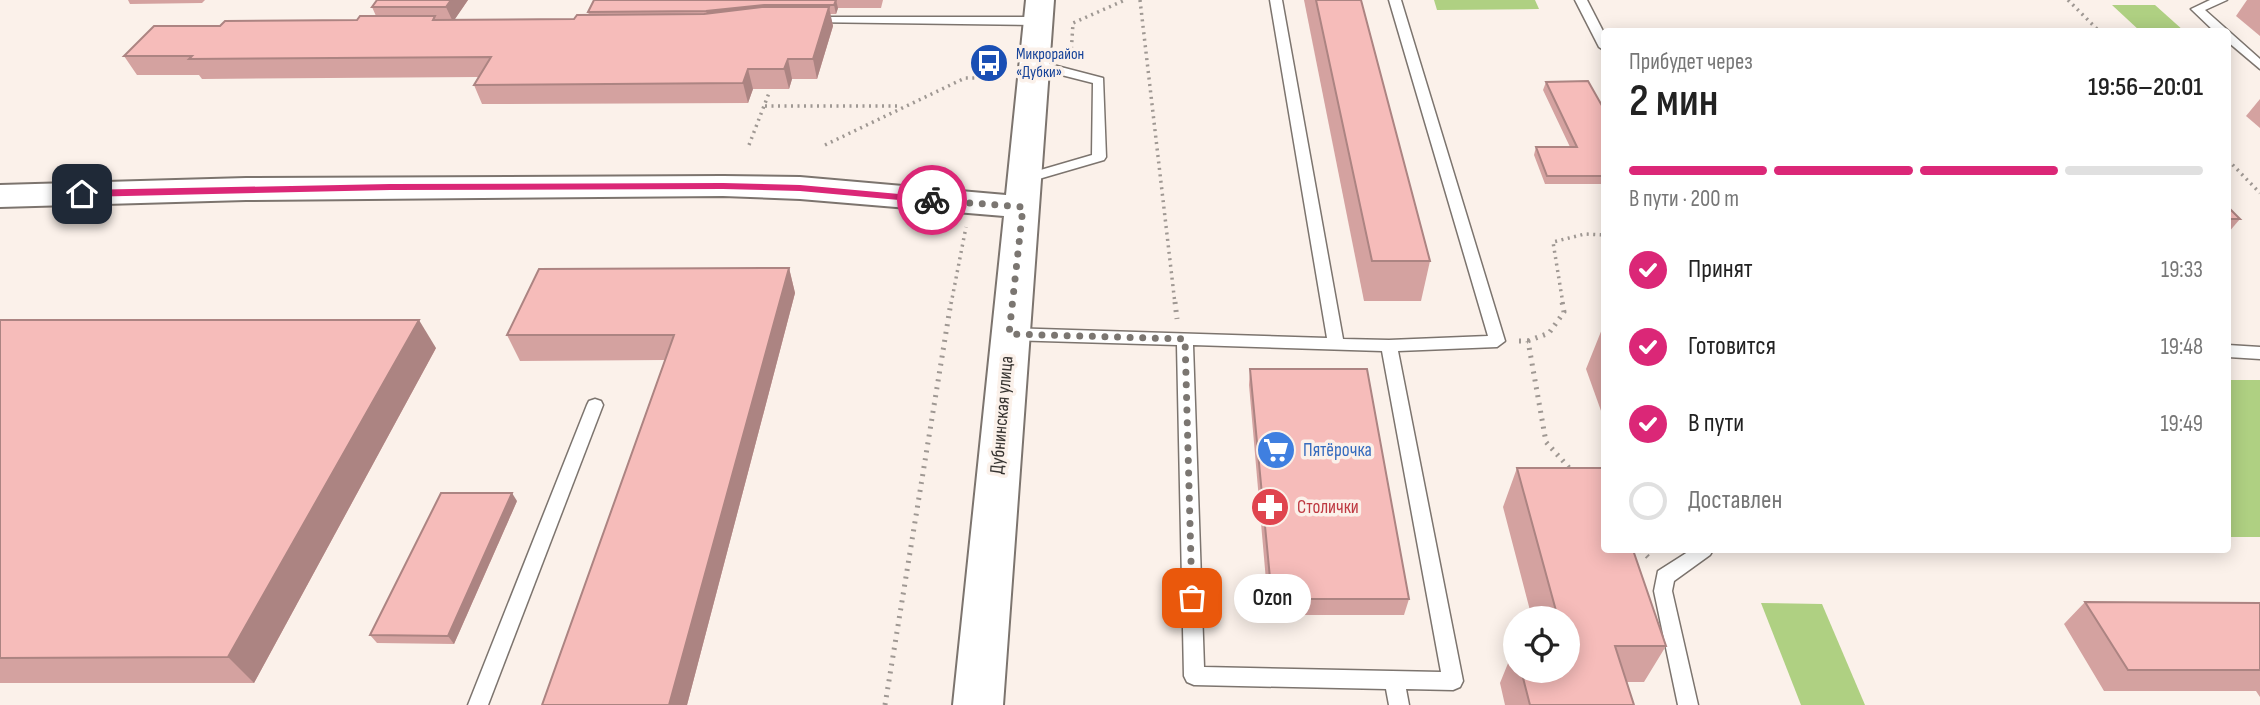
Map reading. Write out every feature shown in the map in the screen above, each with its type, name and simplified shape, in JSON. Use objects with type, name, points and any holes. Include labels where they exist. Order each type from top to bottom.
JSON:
[{"type":"street","name":"Дубнинская улица","points":[[978,705],[1009,334],[1036,72],[1039,11]]},
{"type":"street","points":[[0,196],[246,189],[723,186],[1024,193]]},
{"type":"lane","points":[[1276,0],[1336,344]]},
{"type":"lane","points":[[1009,334],[1389,346],[1497,341],[1395,0]]},
{"type":"lane","points":[[1580,0],[1601,39]]},
{"type":"lane","points":[[2218,28],[2197,9],[2221,0]]},
{"type":"lane","points":[[792,20],[1039,11]]},
{"type":"lane","points":[[2231,39],[2260,65]]},
{"type":"lane","points":[[1024,193],[1099,156],[1099,81],[1036,72]]},
{"type":"lane","points":[[1182,339],[1194,676],[1453,681],[1389,346]]},
{"type":"lane","points":[[2231,351],[2260,353]]},
{"type":"lane","points":[[478,705],[595,405]]},
{"type":"lane","points":[[1688,705],[1663,591],[1665,577],[1700,553]]},
{"type":"lane","points":[[1395,680],[1399,705]]},
{"type":"path","points":[[825,145],[965,78],[1036,72],[1073,23],[1125,0]]},
{"type":"path","points":[[1140,0],[1182,339]]},
{"type":"path","points":[[2068,0],[2096,28]]},
{"type":"path","points":[[749,145],[769,93]]},
{"type":"path","points":[[765,106],[905,106]]},
{"type":"path","points":[[2231,163],[2260,193]]},
{"type":"path","points":[[884,705],[966,226]]},
{"type":"path","points":[[1497,341],[1528,341],[1549,333],[1563,312],[1563,294],[1555,268],[1553,242],[1585,234],[1601,235]]},
{"type":"path","points":[[1528,341],[1546,442],[1580,480]]},
{"type":"green space","points":[[1434,0],[1535,0],[1539,9],[1437,10]]},
{"type":"green space","points":[[2112,5],[2155,5],[2181,28],[2137,28]]},
{"type":"green space","points":[[2231,380],[2260,380],[2260,537],[2231,537]]},
{"type":"green space","points":[[1761,603],[1822,604],[1865,705],[1801,705]]},
{"type":"building","points":[[377,0],[451,0],[446,7],[372,7]]},
{"type":"building","points":[[594,0],[836,0],[834,5],[764,5],[706,11],[588,12]]},
{"type":"building","points":[[1316,0],[1361,0],[1430,261],[1372,261]]},
{"type":"building","points":[[762,7],[829,7],[813,59],[788,59],[784,69],[748,69],[743,83],[474,85],[491,57],[189,59],[192,56],[124,56],[154,26],[220,26],[225,21],[357,20],[360,16],[435,16],[433,20],[574,19],[577,15],[704,14]]},
{"type":"building","points":[[1588,81],[1601,104],[1601,176],[1547,176],[1536,147],[1577,147],[1546,82]]},
{"type":"building","points":[[2231,210],[2240,219],[2231,219]]},
{"type":"building","points":[[789,268],[669,705],[542,705],[674,335],[507,335],[539,269]]},
{"type":"building","points":[[0,320],[419,320],[228,657],[0,658]]},
{"type":"building","points":[[1250,369],[1367,369],[1409,599],[1272,599]]},
{"type":"building","points":[[1517,468],[1601,468],[1601,553],[1634,553],[1666,646],[1615,646],[1634,705],[1530,705],[1524,683],[1580,683],[1580,606],[1555,606]]},
{"type":"building","points":[[441,493],[512,493],[448,636],[370,635]]},
{"type":"building","points":[[2085,602],[2260,603],[2260,670],[2128,670]]},
{"type":"way so far","points":[[932,200],[1023,207],[1009,334],[1185,339],[1192,598]]},
{"type":"place","name":"Микрорайон «Дубки»","points":[[989,63]]},
{"type":"place","name":"Пятёрочка","points":[[1276,450]]},
{"type":"place","name":"Столички","points":[[1270,507]]},
{"type":"place","name":"Ozon","points":[[1192,598]]},
{"type":"route","points":[[82,194],[390,187],[723,186],[800,188],[932,200]]}]
